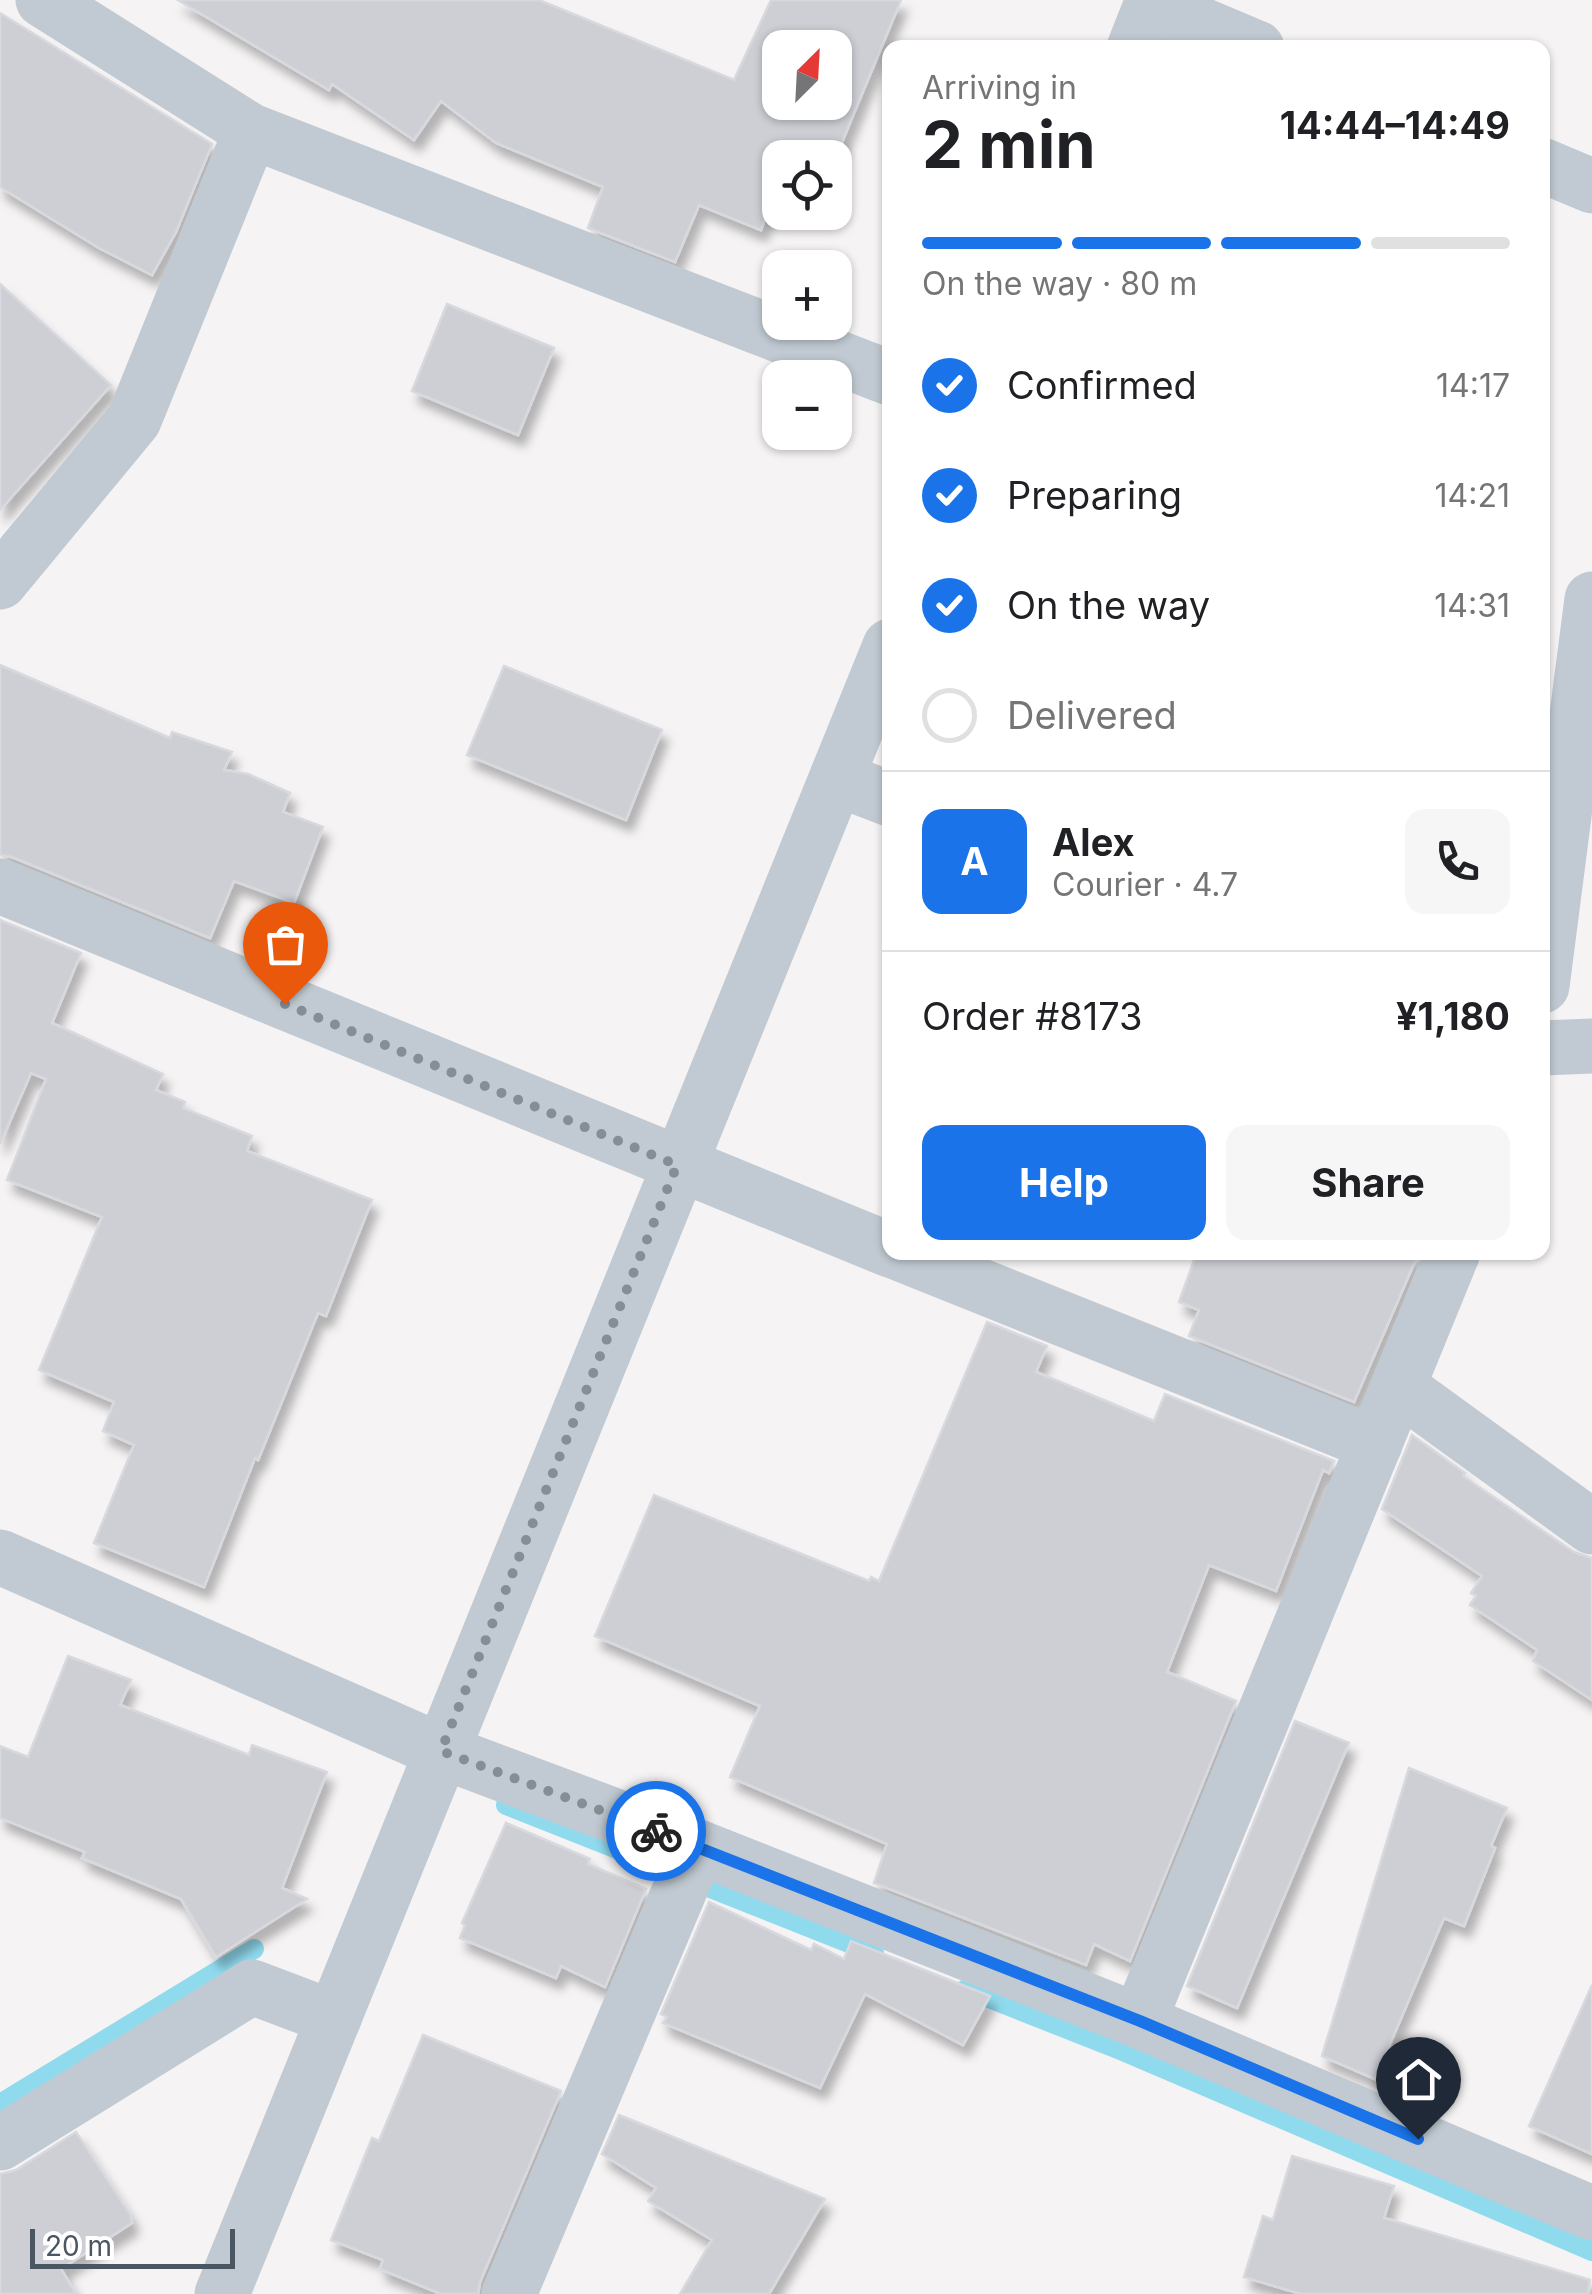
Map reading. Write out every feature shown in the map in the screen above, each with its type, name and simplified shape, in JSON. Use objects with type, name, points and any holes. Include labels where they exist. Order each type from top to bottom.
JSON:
[{"type":"street","points":[[43,0],[251,132],[882,375]]},
{"type":"street","points":[[1146,17],[1228,40]]},
{"type":"street","points":[[0,582],[134,420],[251,132]]},
{"type":"street","points":[[1550,168],[1592,186]]},
{"type":"street","points":[[1550,924],[1592,599]]},
{"type":"street","points":[[222,2294],[882,666]]},
{"type":"street","points":[[838,778],[882,796]]},
{"type":"street","points":[[0,886],[882,1247]]},
{"type":"street","points":[[1550,1048],[1592,1046]]},
{"type":"street","points":[[915,1260],[1375,1444]]},
{"type":"street","points":[[1140,2021],[1450,1260]]},
{"type":"street","points":[[1399,1387],[1592,1526]]},
{"type":"street","points":[[0,1557],[441,1751],[698,1847],[1140,2021],[1592,2212]]},
{"type":"street","points":[[509,2294],[698,1847]]},
{"type":"street","points":[[0,2143],[252,1986],[334,2018]]},
{"type":"building","points":[[178,0],[539,0],[734,80],[771,0],[901,0],[852,118],[852,30],[762,30],[762,120],[851,120],[843,140],[762,140],[761,230],[699,205],[675,262],[588,228],[603,187],[496,143],[441,101],[414,140],[332,84],[329,90]]},
{"type":"building","points":[[0,13],[212,144],[176,232],[152,275],[99,248],[0,187]]},
{"type":"building","points":[[0,284],[111,385],[0,510]]},
{"type":"building","points":[[447,304],[554,348],[518,435],[412,391]]},
{"type":"building","points":[[0,665],[170,738],[172,732],[232,752],[224,770],[248,774],[290,793],[283,812],[323,827],[294,903],[234,881],[210,938],[0,855]]},
{"type":"building","points":[[504,666],[662,730],[626,820],[467,755]]},
{"type":"building","points":[[0,920],[81,953],[52,1023],[163,1074],[156,1090],[185,1102],[183,1108],[252,1136],[247,1151],[372,1200],[326,1316],[318,1313],[258,1460],[255,1458],[204,1587],[94,1543],[134,1445],[103,1431],[114,1402],[39,1370],[102,1217],[7,1180],[46,1079],[31,1073],[0,1144]]},
{"type":"building","points":[[1194,1260],[1416,1260],[1354,1402],[1189,1336],[1199,1310],[1179,1302]]},
{"type":"building","points":[[987,1322],[1047,1346],[1036,1372],[1154,1421],[1165,1394],[1334,1461],[1329,1473],[1323,1470],[1276,1591],[1209,1565],[1167,1672],[1236,1701],[1130,1961],[1094,1944],[1086,1965],[874,1883],[887,1844],[730,1777],[760,1706],[595,1636],[654,1495],[869,1581],[871,1577],[879,1581]]},
{"type":"building","points":[[1412,1435],[1465,1473],[1463,1476],[1574,1552],[1592,1558],[1592,1700],[1533,1661],[1537,1650],[1470,1605],[1476,1596],[1471,1593],[1482,1576],[1382,1509]]},
{"type":"building","points":[[68,1656],[131,1680],[120,1705],[249,1755],[252,1745],[327,1772],[282,1888],[307,1899],[216,1957],[181,1899],[82,1858],[85,1852],[0,1818],[0,1746],[28,1757]]},
{"type":"building","points":[[1295,1721],[1349,1743],[1237,2008],[1187,1986]]},
{"type":"building","points":[[1409,1768],[1507,1808],[1464,1926],[1444,1918],[1375,2079],[1322,2056]]},
{"type":"building","points":[[506,1823],[590,1859],[588,1864],[646,1889],[605,1987],[561,1966],[556,1978],[460,1938],[465,1925],[462,1923]]},
{"type":"building","points":[[709,1902],[811,1950],[814,1944],[844,1959],[851,1941],[990,1996],[963,2045],[865,1994],[820,2088],[663,2023],[667,2017],[661,2014]]},
{"type":"building","points":[[1592,1985],[1592,2154],[1529,2126]]},
{"type":"building","points":[[423,2035],[561,2091],[478,2294],[441,2294],[380,2269],[383,2260],[331,2240],[372,2138],[379,2141]]},
{"type":"building","points":[[619,2115],[825,2199],[769,2294],[680,2294],[712,2240],[648,2201],[656,2188],[602,2154]]},
{"type":"building","points":[[76,2132],[130,2214],[132,2223],[61,2269],[76,2294],[0,2294],[0,2174],[16,2170]]},
{"type":"building","points":[[1292,2156],[1394,2186],[1384,2218],[1590,2280],[1588,2294],[1301,2294],[1244,2277],[1263,2216],[1273,2220]]},
{"type":"waterway","points":[[506,1805],[655,1864]]},
{"type":"waterway","points":[[690,1880],[874,1953]]},
{"type":"waterway","points":[[0,2104],[254,1949]]},
{"type":"waterway","points":[[966,1989],[1123,2051],[1592,2251]]},
{"type":"way so far","points":[[285,1004],[677,1165],[441,1751],[656,1831]]},
{"type":"route","points":[[656,1831],[1140,2021],[1418,2139]]}]
